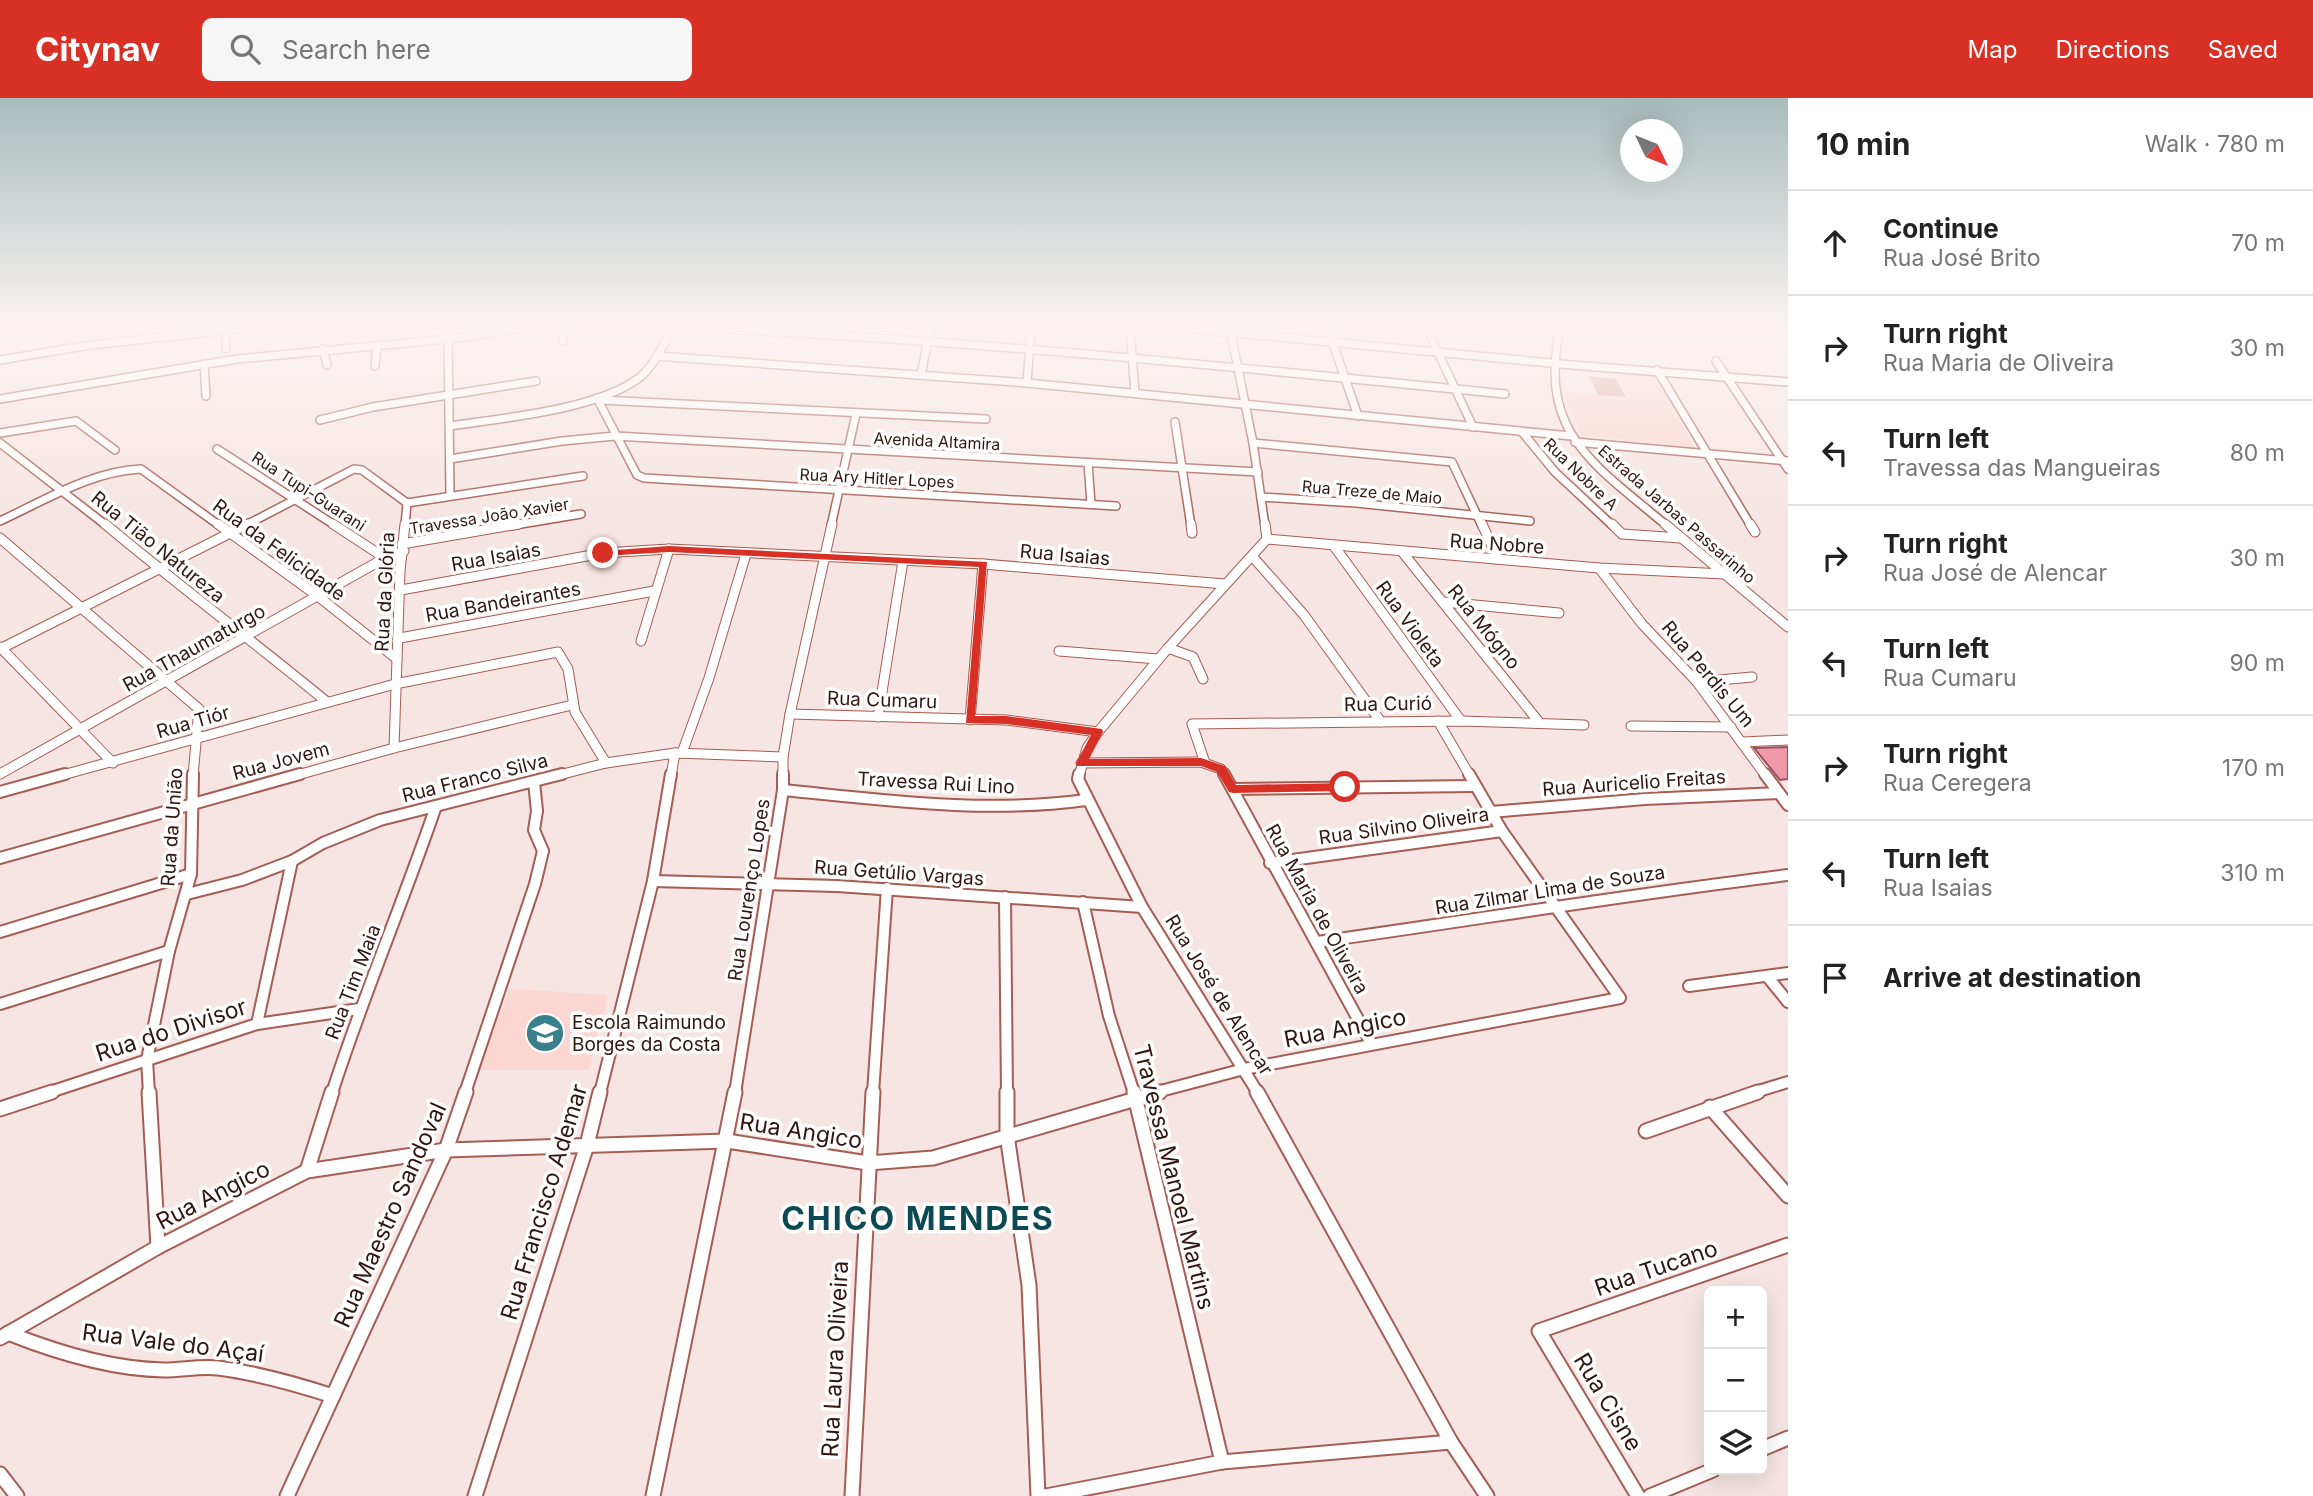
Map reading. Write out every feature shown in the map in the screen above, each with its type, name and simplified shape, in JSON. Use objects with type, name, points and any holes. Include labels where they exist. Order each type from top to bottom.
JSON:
[{"type":"street","points":[[0,399],[28,394]]},
{"type":"street","points":[[320,420],[373,407],[459,394]]},
{"type":"street","points":[[598,399],[608,394]]},
{"type":"street","points":[[1148,394],[1785,461]]},
{"type":"street","points":[[1205,763],[1081,763],[1098,732],[1158,659],[1267,539],[1253,443],[1241,394]]},
{"type":"street","points":[[1351,394],[1358,415]]},
{"type":"street","points":[[1457,394],[1473,427]]},
{"type":"street","name":"Estrada Jarbas Passarinho","points":[[1558,394],[1573,439],[1606,473],[1788,627]]},
{"type":"street","points":[[1672,394],[1755,532]]},
{"type":"street","points":[[1737,394],[1788,469]]},
{"type":"street","points":[[449,396],[450,495]]},
{"type":"street","points":[[598,399],[615,436]]},
{"type":"street","points":[[450,426],[598,399],[986,419]]},
{"type":"street","name":"Rua Lourenço Lopes","points":[[653,1496],[727,1141],[783,790],[783,757],[790,714],[856,414]]},
{"type":"street","points":[[0,433],[76,421],[115,450]]},
{"type":"street","points":[[1175,422],[1192,533]]},
{"type":"street","name":"Rua Nobre A","points":[[1522,432],[1555,472],[1622,534],[1681,538]]},
{"type":"street","name":"Avenida Altamira","points":[[450,459],[562,441],[615,436],[1258,472]]},
{"type":"street","name":"Rua Ary Hitler Lopes","points":[[615,436],[637,475],[650,479],[1116,506]]},
{"type":"street","points":[[1253,443],[1447,460],[1455,466],[1498,559]]},
{"type":"street","name":"Rua Tião Natureza","points":[[2,446],[66,492],[157,568],[247,636],[327,702]]},
{"type":"street","name":"Rua Tupi-Guarani","points":[[217,449],[385,558]]},
{"type":"street","points":[[1088,463],[1091,504]]},
{"type":"street","name":"Rua da Felicidade","points":[[66,492],[118,471],[141,469],[319,597],[397,659]]},
{"type":"street","points":[[113,763],[0,648],[357,469],[407,503],[583,476]]},
{"type":"street","points":[[0,521],[66,492]]},
{"type":"street","name":"Rua Treze de Maio","points":[[1261,497],[1530,521]]},
{"type":"street","name":"Rua da Glória","points":[[394,748],[395,684],[400,638],[400,571],[407,503]]},
{"type":"street","name":"Travessa João Xavier","points":[[403,547],[581,514]]},
{"type":"street","name":"Rua da União","points":[[0,538],[199,709],[191,803],[191,874],[169,951],[146,1059],[158,1247]]},
{"type":"street","name":"Rua Nobre","points":[[1267,539],[1403,553],[1599,568],[1725,574]]},
{"type":"street","name":"Rua Violeta","points":[[1334,546],[1461,721]]},
{"type":"street","name":"Rua Thaumaturgo","points":[[0,774],[319,597],[403,547]]},
{"type":"street","points":[[641,641],[654,591],[669,549]]},
{"type":"street","name":"Rua Isaias","points":[[401,590],[603,553],[669,549],[984,564],[1225,584]]},
{"type":"street","name":"Rua Mógno","points":[[1403,553],[1539,722]]},
{"type":"street","name":"Rua Francisco Ademar","points":[[475,1496],[587,1145],[653,881],[679,753],[709,678],[746,554]]},
{"type":"street","points":[[1252,556],[1273,576],[1314,628],[1381,722]]},
{"type":"street","points":[[878,717],[903,561]]},
{"type":"street","points":[[970,720],[984,564]]},
{"type":"street","name":"Rua Perdis Um","points":[[1599,568],[1643,624],[1697,682],[1788,805]]},
{"type":"street","name":"Rua Bandeirantes","points":[[400,638],[654,591]]},
{"type":"street","points":[[1443,602],[1559,613]]},
{"type":"street","points":[[1168,648],[1193,657],[1203,679]]},
{"type":"street","points":[[1059,651],[1158,659]]},
{"type":"street","name":"Rua Tiór","points":[[0,792],[395,684],[558,652],[563,655],[570,675],[572,705]]},
{"type":"street","points":[[1697,682],[1752,677]]},
{"type":"street","points":[[572,705],[606,763]]},
{"type":"street","name":"Rua Jovem","points":[[0,858],[394,748],[572,705]]},
{"type":"street","name":"Rua Cumaru","points":[[790,714],[1006,720],[1098,732]]},
{"type":"street","points":[[1438,721],[1473,786],[1557,909]]},
{"type":"street","name":"Rua Curió","points":[[1205,763],[1192,724],[1461,721],[1584,725]]},
{"type":"street","points":[[1631,726],[1731,727]]},
{"type":"street","points":[[1743,742],[1788,740]]},
{"type":"street","name":"Rua Franco Silva","points":[[187,894],[242,880],[292,861],[323,843],[380,820],[606,763],[679,753],[783,757]]},
{"type":"street","name":"Rua José de Alencar","points":[[1081,763],[1078,779],[1086,800],[1142,908],[1244,1069],[1451,1442],[1487,1496]]},
{"type":"street","name":"Rua Maria de Oliveira","points":[[1205,763],[1221,769],[1233,789],[1270,863],[1317,942],[1371,1043]]},
{"type":"street","name":"Rua Maestro Sandoval","points":[[287,1496],[446,1150],[535,884],[543,851],[534,831],[537,811],[534,782]]},
{"type":"street","points":[[1233,789],[1473,786]]},
{"type":"street","name":"Travessa Rui Lino","points":[[783,790],[978,807],[1055,805],[1086,800]]},
{"type":"street","name":"Rua Auricelio Freitas","points":[[1491,812],[1631,800],[1779,793]]},
{"type":"street","name":"Rua Tim Maia","points":[[307,1171],[359,1009],[411,880],[436,806]]},
{"type":"street","name":"Rua Silvino Oliveira","points":[[1270,863],[1502,831]]},
{"type":"street","points":[[257,1024],[266,970],[281,920],[292,861]]},
{"type":"street","points":[[0,932],[191,874]]},
{"type":"street","name":"Rua Zilmar Lima de Souza","points":[[1317,942],[1557,909],[1632,894],[1788,875]]},
{"type":"street","name":"Rua Getúlio Vargas","points":[[653,881],[768,882],[887,888],[1142,908]]},
{"type":"street","name":"Rua Laura Oliveira","points":[[852,1496],[868,1163],[887,888]]},
{"type":"street","points":[[1005,897],[1007,1135],[1029,1285],[1038,1496]]},
{"type":"street","name":"Travessa Manoel Martins","points":[[1083,902],[1109,1016],[1136,1098],[1222,1462]]},
{"type":"street","name":"Rua Angico","points":[[4,1335],[158,1247],[307,1171],[446,1150],[727,1141],[868,1163],[933,1158],[1244,1069],[1620,998],[1557,909]]},
{"type":"street","points":[[0,1004],[169,951]]},
{"type":"street","points":[[1689,986],[1788,973]]},
{"type":"street","points":[[1767,976],[1788,1002]]},
{"type":"street","name":"Rua do Divisor","points":[[0,1109],[257,1024],[359,1009]]},
{"type":"street","points":[[1646,1131],[1788,1082]]},
{"type":"street","points":[[1710,1107],[1788,1196]]},
{"type":"street","name":"Rua Tucano","points":[[1539,1331],[1788,1245]]},
{"type":"street","name":"Rua Cisne","points":[[1539,1331],[1638,1496]]},
{"type":"street","name":"Rua Vale do Açaí","points":[[4,1335],[115,1364],[163,1370],[215,1368],[275,1378],[333,1396]]},
{"type":"street","points":[[1767,1447],[1788,1438]]},
{"type":"street","points":[[1046,1496],[1222,1462],[1451,1442]]},
{"type":"street","points":[[0,1474],[17,1496]]},
{"type":"street","points":[[1650,1496],[1704,1474]]},
{"type":"shaded area","points":[[1564,394],[1627,398],[1625,394],[1667,394],[1694,448],[1580,435]]},
{"type":"shaded area","points":[[1624,394],[1626,397],[1598,395]]},
{"type":"shaded area","name":"Escola Raimundo Borges da Costa","points":[[510,989],[608,995],[589,1070],[477,1070]]},
{"type":"building","points":[[1788,747],[1788,779],[1780,780],[1754,748]]},
{"type":"place","name":"Escola Raimundo Borges da Costa","points":[[545,1033]]},
{"type":"district","name":"CHICO MENDES","points":[[918,1218]]},
{"type":"route","points":[[603,553],[669,549],[984,564],[970,720],[1006,720],[1098,732],[1081,763],[1201,762],[1221,769],[1233,789],[1345,787]]}]
